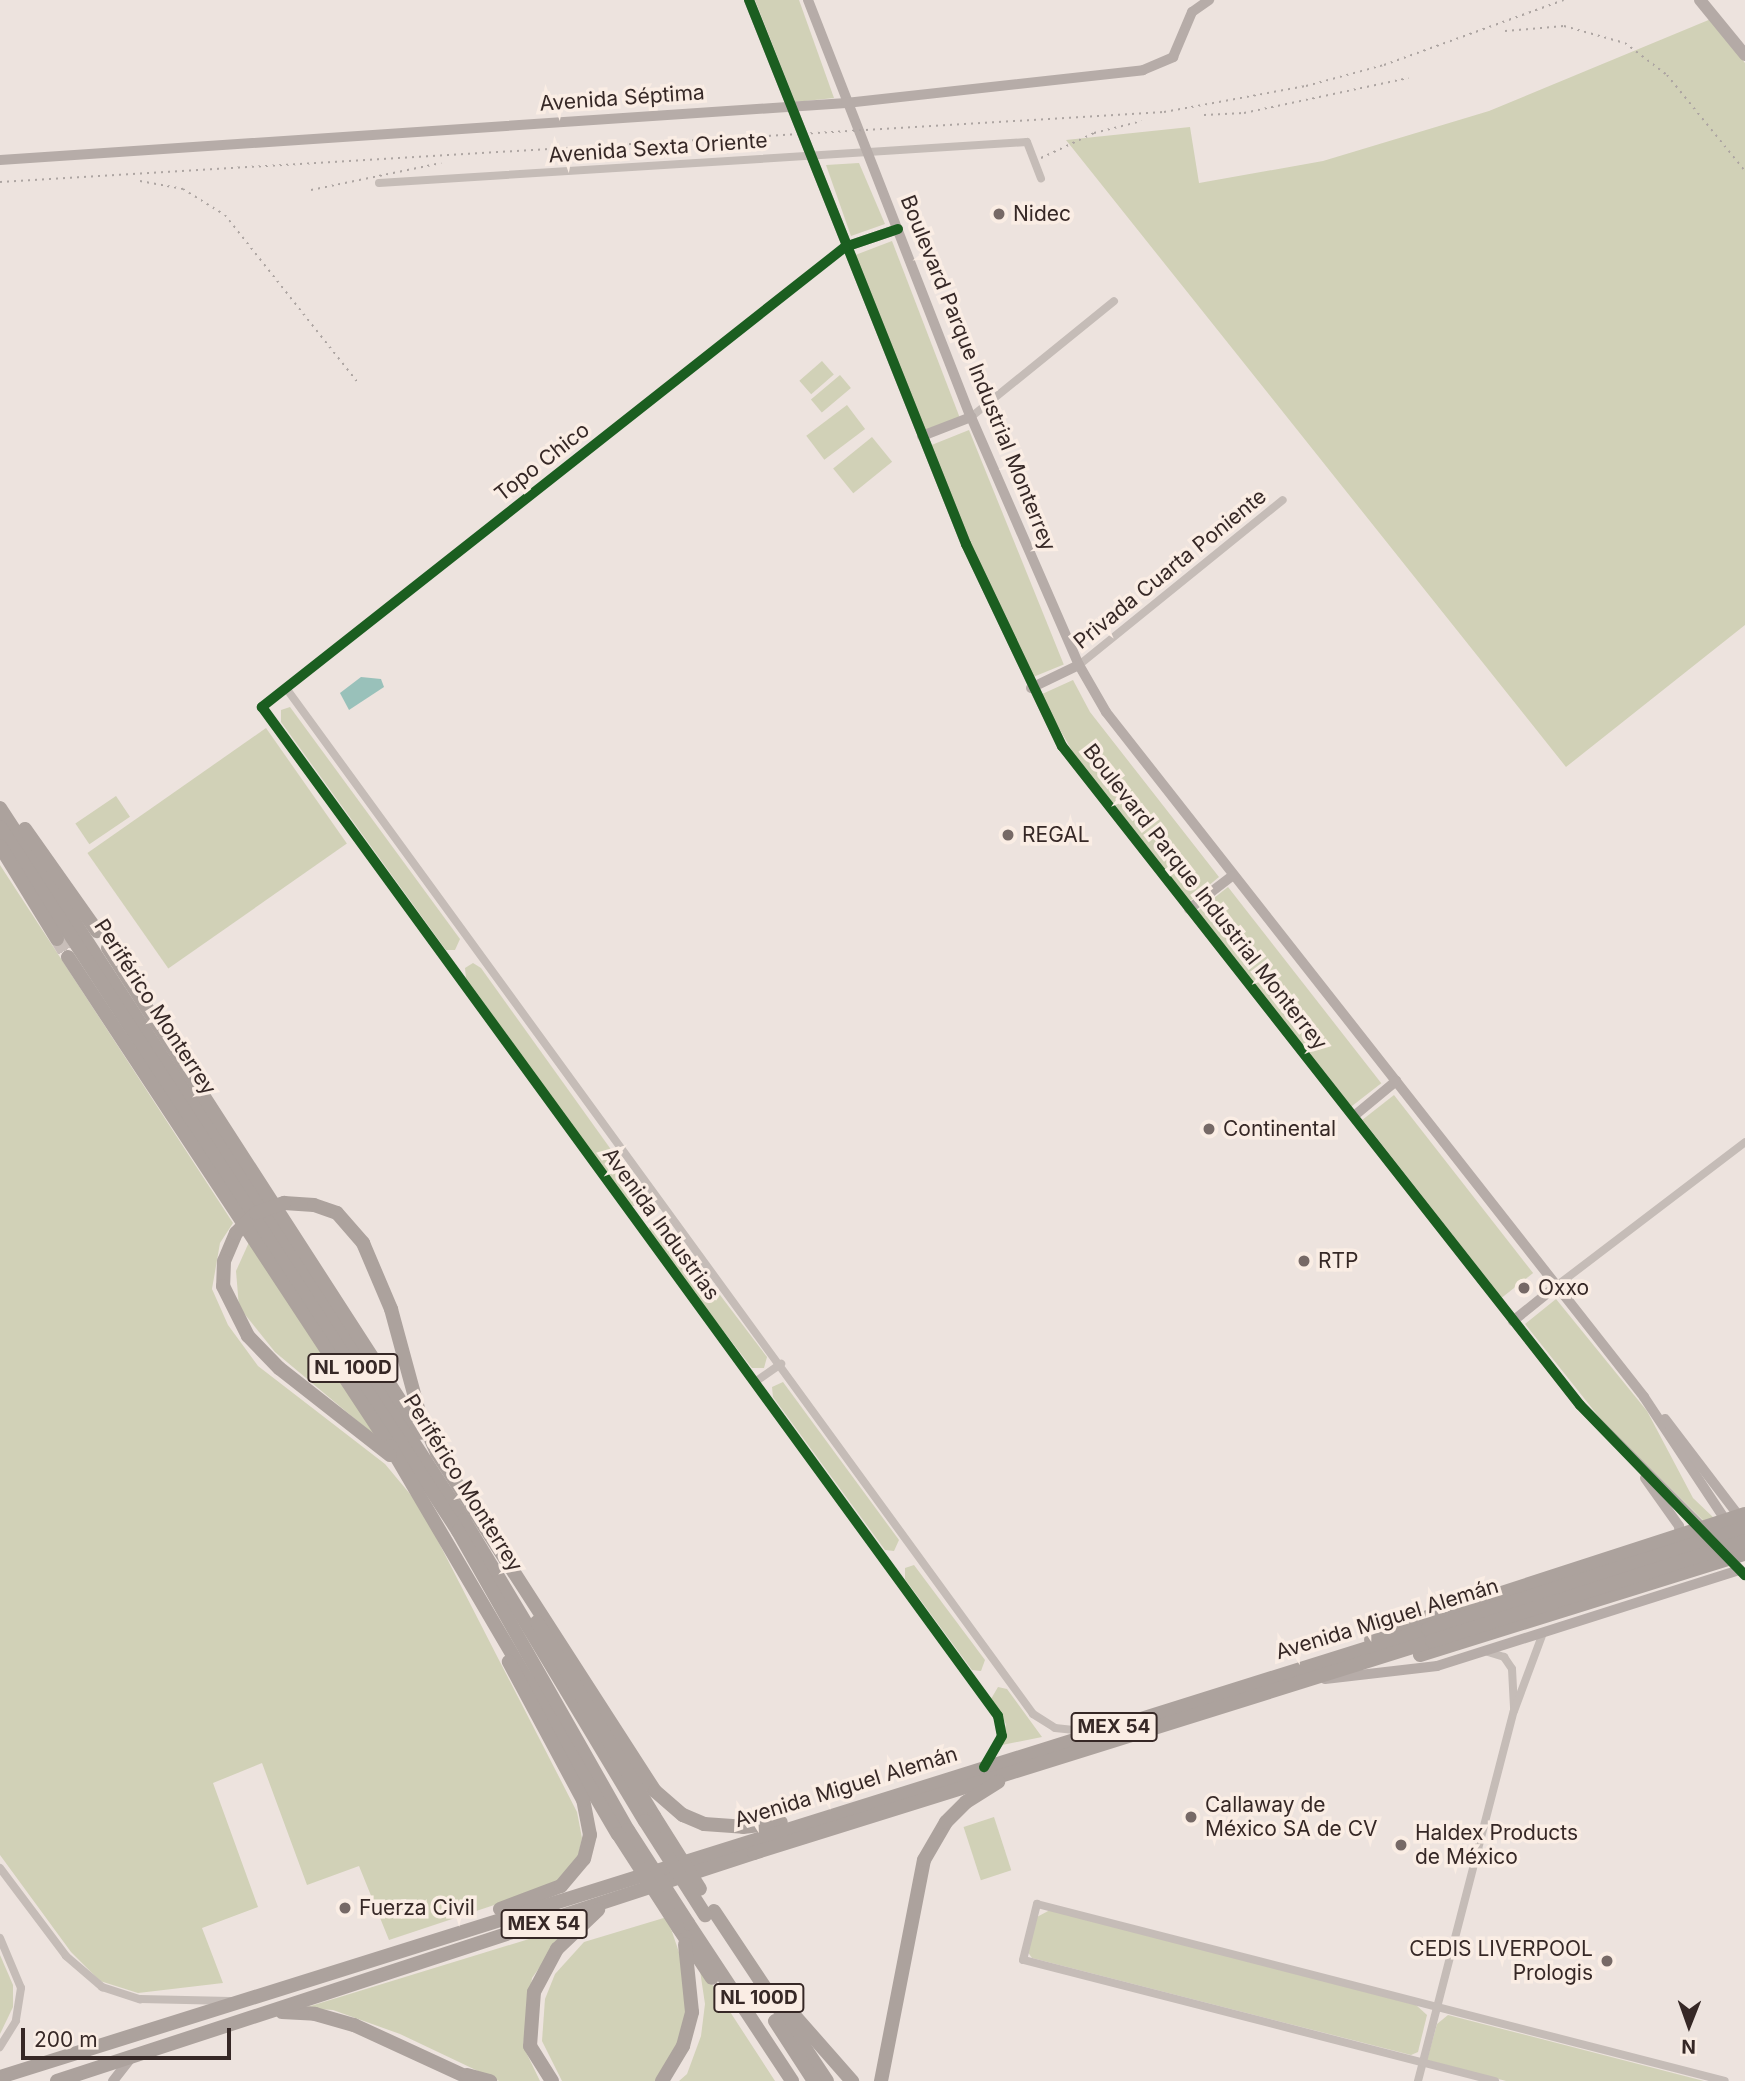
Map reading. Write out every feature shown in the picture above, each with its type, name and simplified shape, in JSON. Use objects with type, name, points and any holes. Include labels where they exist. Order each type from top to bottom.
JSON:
[{"type":"highway","points":[[0,793],[97,931]]},
{"type":"highway","name":"Periférico Monterrey","points":[[0,808],[464,1520],[814,2081]]},
{"type":"highway","name":"Periférico Monterrey","points":[[0,827],[458,1531],[623,1832],[683,1929],[792,2081]]},
{"type":"highway","points":[[0,846],[57,939]]},
{"type":"highway","points":[[108,948],[663,1800],[683,1815],[717,1827],[800,1823]]},
{"type":"highway","points":[[68,957],[408,1478],[623,1832]]},
{"type":"highway","points":[[408,1478],[383,1449],[279,1368],[248,1336],[223,1286],[224,1261],[236,1233],[256,1213],[284,1203],[314,1205],[337,1213],[362,1243],[391,1309],[419,1412],[437,1453]]},
{"type":"highway","points":[[1363,1648],[1390,1629],[1739,1520]]},
{"type":"highway","name":"Avenida Miguel Alemán","points":[[57,2081],[1031,1765],[1346,1668],[1739,1520]]},
{"type":"highway","points":[[489,1535],[649,1819]]},
{"type":"highway","points":[[1677,1538],[1689,1540],[1699,1550],[1699,1561],[1688,1571]]},
{"type":"highway","name":"Avenida Miguel Alemán","points":[[0,2077],[800,1823],[1363,1648],[1430,1635],[1745,1541]]},
{"type":"highway","points":[[1346,1668],[1419,1655],[1728,1559],[1745,1551]]},
{"type":"highway","points":[[445,1937],[472,1919],[561,1886],[584,1858],[590,1835],[583,1800],[530,1708],[471,1581]]},
{"type":"highway","points":[[881,2081],[915,1892],[927,1853],[946,1822],[966,1802],[1031,1765]]},
{"type":"highway","points":[[552,2081],[530,2046],[534,1992],[557,1949],[606,1904]]},
{"type":"highway","points":[[710,1913],[749,1965],[827,2081]]},
{"type":"highway","points":[[662,2081],[683,2046],[692,2012],[683,1929]]},
{"type":"highway","points":[[683,1929],[780,2081]]},
{"type":"highway","points":[[749,1965],[852,2081]]},
{"type":"highway","points":[[267,2013],[303,2012],[341,2020],[471,2078],[490,2081]]},
{"type":"main road","points":[[1700,0],[1745,55]]},
{"type":"main road","points":[[1705,0],[1745,50]]},
{"type":"street","name":"Boulevard Parque Industrial Monterrey","points":[[749,0],[922,436],[1031,688],[1072,762],[1354,1116],[1513,1321],[1623,1451],[1704,1529],[1743,1573]]},
{"type":"street","name":"Boulevard Parque Industrial Monterrey","points":[[808,0],[846,103],[868,150],[971,416],[1079,665],[1127,744],[1396,1081],[1739,1520],[1745,1551]]},
{"type":"street","name":"Avenida Séptima","points":[[0,160],[846,103],[1143,70],[1173,57],[1192,12],[1209,0]]},
{"type":"street","name":"Avenida Sexta Oriente","points":[[379,183],[1027,142],[1041,178]]},
{"type":"street","points":[[845,247],[898,229]]},
{"type":"street","name":"Topo Chico","points":[[262,707],[845,247]]},
{"type":"street","points":[[922,436],[971,416],[1114,301]]},
{"type":"street","name":"Privada Cuarta Poniente","points":[[1079,665],[1283,500]]},
{"type":"street","points":[[1031,688],[1079,665]]},
{"type":"street","name":"Avenida Industrias","points":[[286,688],[1033,1714],[1055,1728],[1095,1732]]},
{"type":"street","name":"Avenida Industrias","points":[[262,707],[1000,1720],[1001,1740],[984,1766]]},
{"type":"street","points":[[1189,909],[1231,876]]},
{"type":"street","points":[[1354,1116],[1396,1081]]},
{"type":"street","points":[[1513,1321],[1745,1142]]},
{"type":"street","points":[[755,1382],[780,1364]]},
{"type":"street","points":[[1623,1451],[1672,1514],[1677,1538]]},
{"type":"street","points":[[1306,1679],[1416,1670],[1592,1614],[1743,1573]]},
{"type":"street","points":[[1592,1614],[1620,1591]]},
{"type":"street","points":[[1418,2081],[1514,1711],[1536,1644],[1552,1626]]},
{"type":"street","points":[[1473,1653],[1495,1652],[1509,1662],[1514,1673],[1514,1711]]},
{"type":"street","points":[[0,1868],[66,1956],[102,1987],[139,1999],[237,2001]]},
{"type":"street","points":[[1495,2081],[1023,1960],[1037,1904],[1725,2081]]},
{"type":"street","points":[[0,1938],[21,1988],[16,2021],[0,2047]]},
{"type":"street","points":[[113,2081],[124,2063],[138,2054]]},
{"type":"green space","points":[[755,0],[799,0],[834,98],[795,102]]},
{"type":"green space","points":[[1711,19],[1745,63],[1745,625],[1566,767],[1066,140],[1190,127],[1199,183],[1323,161],[1489,111]]},
{"type":"green space","points":[[859,163],[885,224],[851,236],[826,165]]},
{"type":"green space","points":[[892,241],[960,417],[922,432],[855,255]]},
{"type":"green space","points":[[822,361],[834,375],[811,394],[799,381]]},
{"type":"green space","points":[[840,375],[851,388],[822,412],[811,399]]},
{"type":"green space","points":[[847,405],[865,429],[824,460],[806,436]]},
{"type":"green space","points":[[969,430],[1064,665],[1026,680],[931,445]]},
{"type":"green space","points":[[872,437],[892,462],[853,493],[833,468]]},
{"type":"green space","points":[[1073,680],[1090,712],[1219,877],[1190,901],[1086,775],[1040,695]]},
{"type":"green space","points":[[290,707],[460,939],[455,950],[446,950],[281,722],[281,710]]},
{"type":"green space","points":[[266,728],[347,844],[168,969],[87,853]]},
{"type":"green space","points":[[116,796],[130,817],[89,844],[75,823]]},
{"type":"green space","points":[[0,865],[233,1223],[220,1243],[212,1289],[228,1325],[258,1366],[385,1464],[420,1506],[577,1812],[582,1838],[577,1861],[554,1885],[389,1940],[359,1866],[307,1885],[262,1763],[213,1783],[258,1907],[202,1928],[223,1983],[138,1993],[100,1981],[71,1952],[0,1855]]},
{"type":"green space","points":[[1228,887],[1381,1083],[1350,1108],[1196,912]]},
{"type":"green space","points":[[473,963],[481,968],[645,1197],[642,1206],[630,1206],[466,978],[465,968]]},
{"type":"green space","points":[[1394,1095],[1533,1273],[1502,1298],[1362,1120]]},
{"type":"green space","points":[[655,1221],[667,1225],[767,1357],[764,1368],[752,1368],[651,1237],[649,1228]]},
{"type":"green space","points":[[250,1240],[386,1445],[275,1352],[239,1307],[236,1271]]},
{"type":"green space","points":[[1556,1299],[1647,1411],[1693,1498],[1716,1520],[1707,1524],[1603,1422],[1525,1324]]},
{"type":"green space","points":[[783,1382],[899,1540],[894,1551],[885,1550],[773,1397],[772,1387]]},
{"type":"green space","points":[[914,1565],[985,1660],[981,1671],[972,1670],[905,1579],[905,1568]]},
{"type":"green space","points":[[998,1687],[1007,1689],[1042,1737],[1002,1745],[1006,1724],[991,1699]]},
{"type":"green space","points":[[994,1817],[1011,1870],[981,1880],[964,1827]]},
{"type":"green space","points":[[1050,1910],[1416,2005],[1427,2015],[1418,2052],[1411,2055],[1032,1958],[1027,1951],[1037,1917]]},
{"type":"green space","points":[[667,1917],[685,1970],[686,2015],[681,2043],[657,2081],[562,2081],[542,2041],[545,1999],[555,1974],[584,1942]]},
{"type":"green space","points":[[581,1923],[552,1950],[532,1978],[523,2046],[540,2081],[499,2081],[400,2034],[333,2010],[304,2008]]},
{"type":"green space","points":[[0,1955],[13,1985],[13,2007],[0,2034]]},
{"type":"green space","points":[[699,1964],[775,2081],[679,2081],[687,2074],[701,2036],[705,2004]]},
{"type":"green space","points":[[1448,2015],[1704,2081],[1506,2081],[1427,2060],[1437,2024]]},
{"type":"water","points":[[361,677],[381,679],[384,687],[349,710],[340,693]]},
{"type":"tunnel","points":[[57,939],[68,957]]},
{"type":"railway","points":[[0,182],[1164,112],[1306,86],[1384,65],[1564,0]]},
{"type":"railway","points":[[1505,31],[1564,26],[1625,43],[1667,75],[1745,171]]},
{"type":"railway","points":[[1204,115],[1244,113],[1408,78]]},
{"type":"railway","points":[[1041,158],[1094,133],[1142,121]]},
{"type":"railway","points":[[311,190],[441,163]]},
{"type":"railway","points":[[140,181],[183,189],[225,215],[358,383]]},
{"type":"cycle path","points":[[749,0],[966,544],[1062,746],[1580,1405],[1745,1575]]},
{"type":"cycle path","points":[[898,229],[845,247],[262,707],[998,1716],[1002,1736],[984,1767]]},
{"type":"place","name":"Nidec","points":[[999,214]]},
{"type":"place","name":"REGAL","points":[[1008,835]]},
{"type":"place","name":"Continental","points":[[1209,1129]]},
{"type":"place","name":"RTP","points":[[1304,1261]]},
{"type":"place","name":"Oxxo","points":[[1524,1288]]},
{"type":"place","name":"Callaway de México SA de CV","points":[[1191,1817]]},
{"type":"place","name":"Haldex Products de México","points":[[1401,1845]]},
{"type":"place","name":"Fuerza Civil","points":[[345,1908]]},
{"type":"place","name":"CEDIS LIVERPOOL Prologis","points":[[1607,1961]]}]
